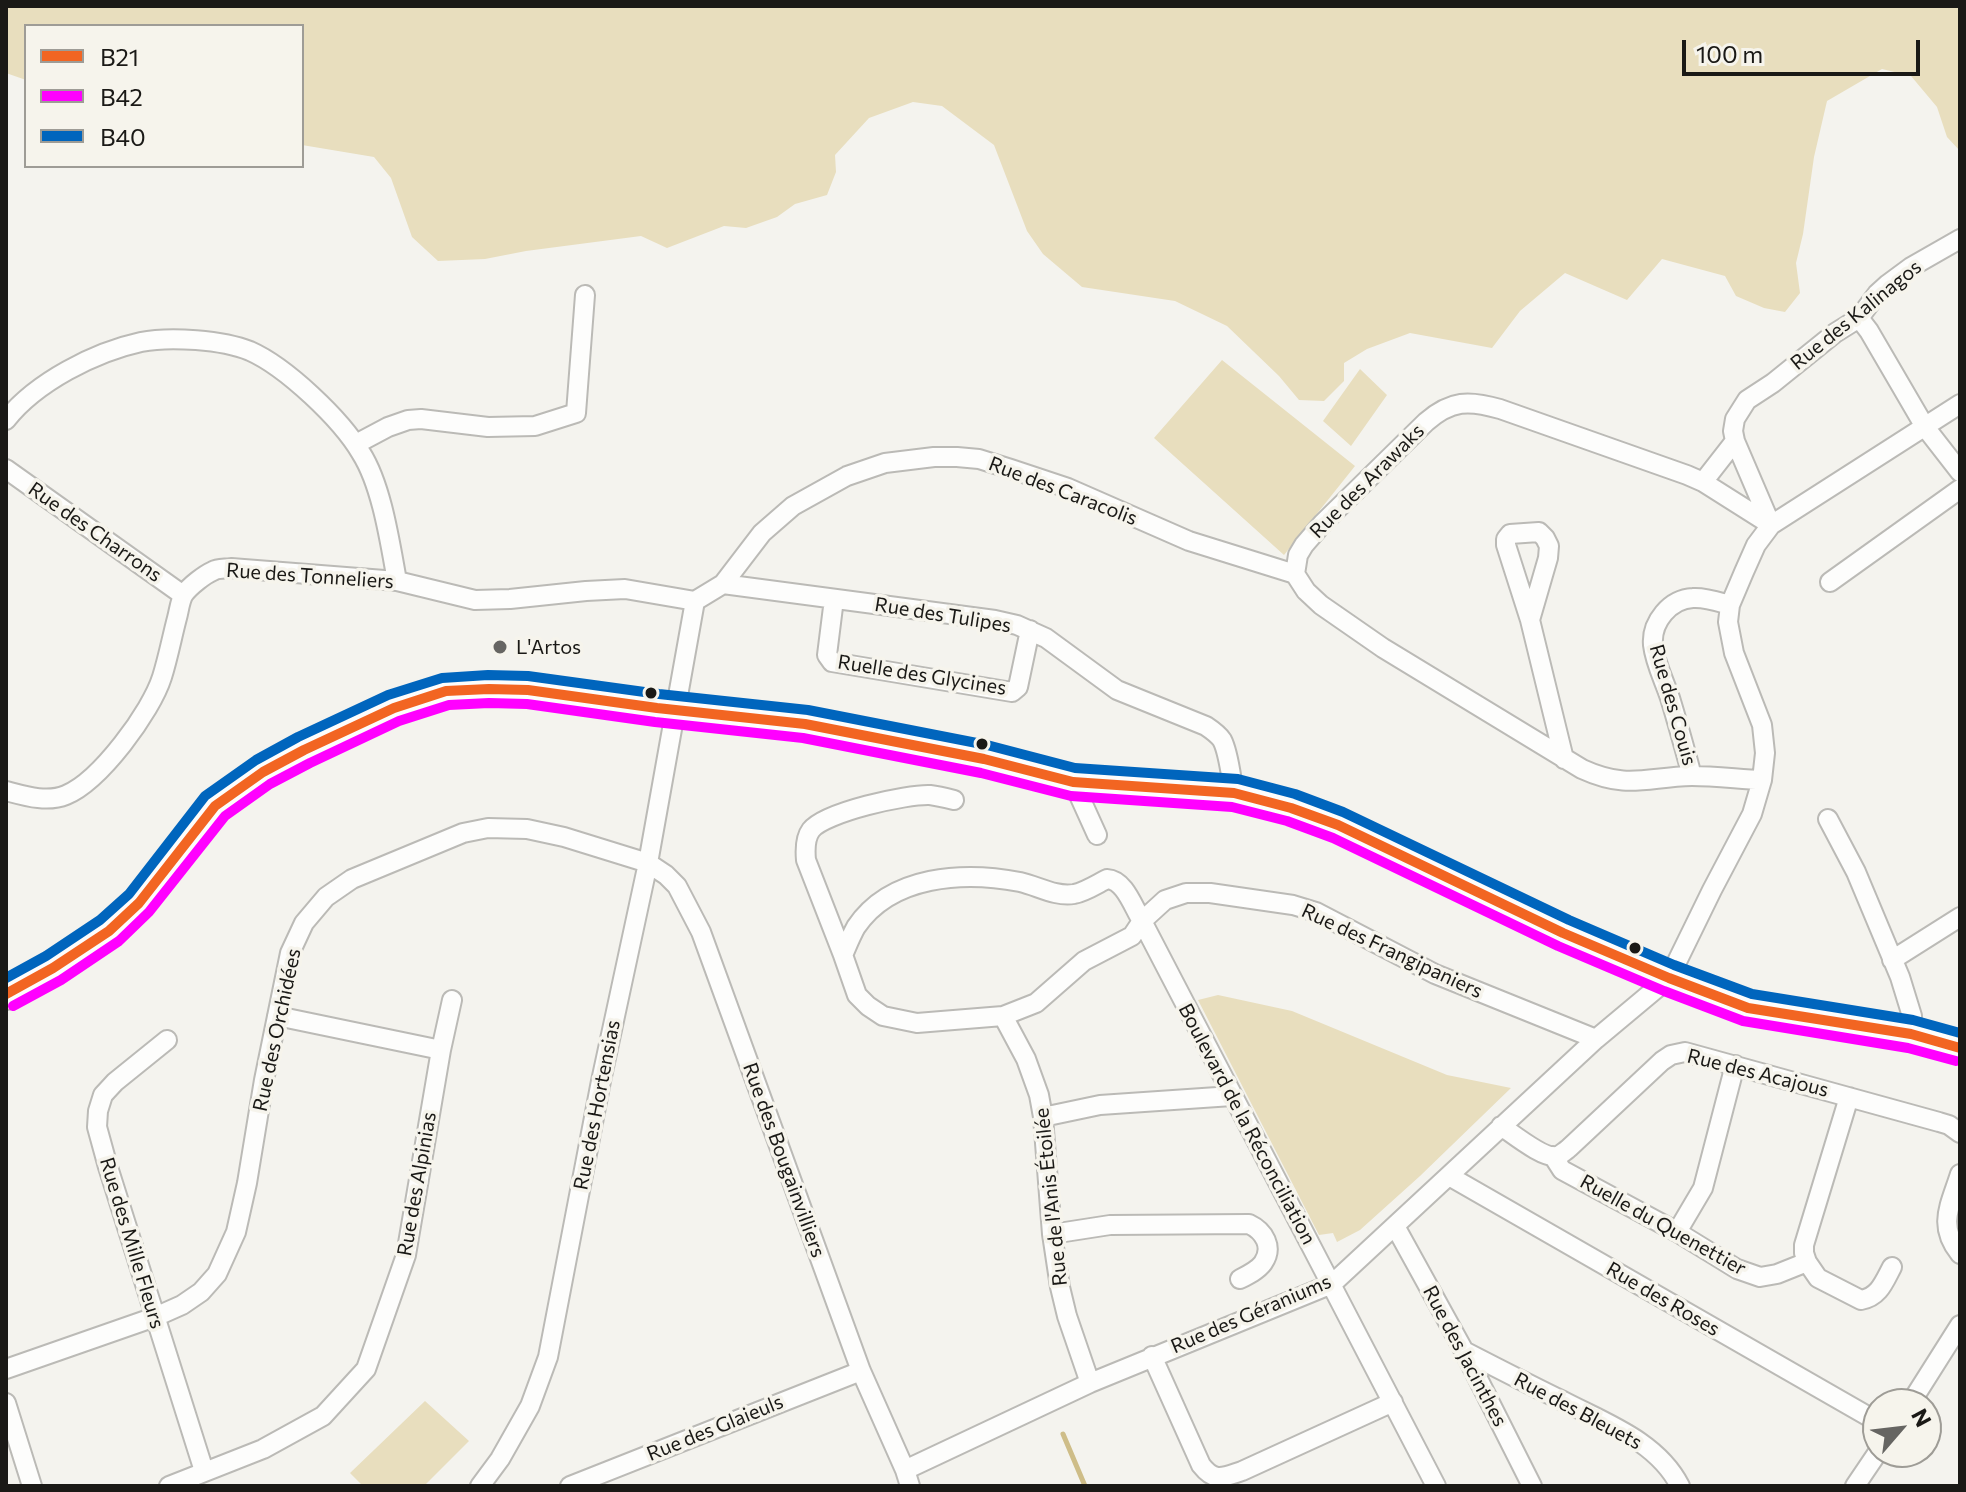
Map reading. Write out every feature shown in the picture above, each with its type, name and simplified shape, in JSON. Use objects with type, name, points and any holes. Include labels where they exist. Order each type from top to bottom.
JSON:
[{"type":"main road","points":[[6,994],[109,931],[139,903],[215,806],[263,772],[394,708],[446,691],[528,690],[805,724],[984,759],[1073,782],[1234,793],[1291,808],[1338,825],[1563,933],[1748,1008],[1911,1034],[1960,1048]]},
{"type":"street","name":"Rue des Kalinagos","points":[[1735,441],[1735,419],[1747,400],[1859,318],[1888,284],[1960,239]]},
{"type":"street","points":[[356,444],[408,420],[488,427],[535,426],[576,413],[585,295]]},
{"type":"street","points":[[1859,318],[1925,427],[1960,472]]},
{"type":"street","points":[[6,420],[49,382],[104,353],[145,341],[192,340],[221,343],[250,351],[278,369],[334,419],[364,456],[385,520],[397,581]]},
{"type":"street","name":"Rue des Arawaks","points":[[1295,574],[1298,555],[1323,523],[1426,422],[1455,404],[1481,403],[1703,482],[1771,525]]},
{"type":"street","points":[[1669,978],[1752,814],[1762,780],[1765,753],[1762,725],[1734,653],[1728,622],[1730,605],[1756,545],[1771,525],[1960,404]]},
{"type":"street","points":[[1703,482],[1735,441],[1771,525]]},
{"type":"street","name":"Rue des Caracolis","points":[[695,601],[723,584],[762,533],[793,506],[847,476],[885,463],[934,457],[979,459],[1011,469],[1068,488],[1189,541],[1295,574]]},
{"type":"street","name":"Rue des Charrons","points":[[6,469],[183,595]]},
{"type":"street","points":[[1830,582],[1960,489]]},
{"type":"street","name":"Rue des Tonneliers","points":[[183,595],[215,570],[231,568],[397,581],[475,600],[625,589],[695,601]]},
{"type":"street","points":[[1295,574],[1306,591],[1321,605],[1383,648],[1582,769],[1608,780],[1633,782],[1692,776],[1762,780]]},
{"type":"street","name":"Rue des Tulipes","points":[[723,584],[995,620],[1030,630],[1046,638],[1117,690],[1206,726],[1216,733],[1225,748],[1234,793]]},
{"type":"street","points":[[6,791],[47,799],[64,796],[79,788],[119,748],[143,715],[161,680],[183,595]]},
{"type":"street","name":"Rue des Couis","points":[[1692,776],[1658,666],[1653,633],[1659,618],[1682,600],[1696,598],[1730,605]]},
{"type":"street","name":"Ruelle des Glycines","points":[[834,599],[827,655],[832,662],[1012,692],[1018,687],[1030,630]]},
{"type":"street","points":[[675,710],[695,601]]},
{"type":"street","points":[[1530,620],[1564,759]]},
{"type":"street","name":"Rue des Hortensias","points":[[480,1486],[500,1459],[530,1406],[548,1357],[601,1081],[648,863],[675,710]]},
{"type":"street","points":[[1073,782],[1097,835]]},
{"type":"street","name":"Rue des Frangipaniers","points":[[954,800],[918,796],[846,811],[821,821],[810,831],[805,846],[806,860],[857,995],[883,1016],[917,1023],[1003,1016],[1036,1003],[1084,961],[1132,936],[1142,921],[1165,900],[1186,893],[1210,893],[1293,905],[1333,920],[1435,974],[1596,1039]]},
{"type":"street","points":[[1828,819],[1856,872],[1900,977],[1912,1016],[1911,1034]]},
{"type":"street","name":"Rue des Orchidées","points":[[6,1369],[182,1305],[201,1292],[217,1274],[236,1232],[290,953],[304,923],[326,897],[352,879],[463,833],[488,828],[527,829],[564,837],[648,863]]},
{"type":"street","name":"Rue des Bougainvilliers","points":[[648,863],[677,886],[701,932],[861,1371],[907,1478]]},
{"type":"street","name":"Boulevard de la Réconciliation","points":[[843,955],[856,928],[879,904],[903,890],[938,878],[1009,880],[1063,895],[1080,893],[1107,879],[1118,882],[1142,921],[1436,1486]]},
{"type":"street","points":[[1892,960],[1960,917]]},
{"type":"street","name":"Rue des Géraniums","points":[[907,1478],[1090,1383],[1332,1284],[1596,1039],[1669,978]]},
{"type":"street","name":"Rue des Alpinias","points":[[169,1486],[263,1449],[323,1416],[366,1369],[406,1255],[452,1000]]},
{"type":"street","points":[[277,1016],[441,1050]]},
{"type":"street","name":"Rue de l'Anis Étoilée","points":[[1003,1016],[1026,1059],[1039,1095],[1060,1287],[1090,1383]]},
{"type":"street","name":"Rue des Mille Fleurs","points":[[167,1040],[103,1095],[97,1127],[204,1471]]},
{"type":"street","name":"Rue des Acajous","points":[[1553,1156],[1569,1148],[1666,1057],[1678,1053],[1693,1053],[1939,1122],[1960,1133]]},
{"type":"street","points":[[1677,1232],[1703,1188],[1735,1065]]},
{"type":"street","points":[[1043,1117],[1113,1104],[1232,1096]]},
{"type":"street","points":[[1849,1097],[1804,1253],[1818,1278],[1861,1300],[1876,1293],[1892,1267]]},
{"type":"street","points":[[1501,1126],[1541,1152],[1553,1156]]},
{"type":"street","name":"Ruelle du Quenettier","points":[[1553,1156],[1562,1170],[1677,1232],[1737,1269],[1760,1277],[1807,1262]]},
{"type":"street","points":[[1960,1174],[1946,1221],[1949,1238],[1960,1254]]},
{"type":"street","name":"Rue des Roses","points":[[1449,1176],[1862,1413]]},
{"type":"street","points":[[1052,1234],[1110,1225],[1249,1224],[1259,1229],[1268,1249],[1264,1263],[1240,1279]]},
{"type":"street","name":"Rue des Jacinthes","points":[[1395,1226],[1464,1351],[1532,1486]]},
{"type":"street","points":[[1920,1388],[1960,1325]]},
{"type":"street","name":"Rue des Bleuets","points":[[1464,1351],[1629,1436],[1667,1465],[1680,1486]]},
{"type":"street","points":[[1152,1356],[1201,1465],[1209,1475],[1218,1478],[1245,1479],[1393,1402]]},
{"type":"street","name":"Rue des Glaieuls","points":[[570,1486],[861,1371]]},
{"type":"street","points":[[6,1403],[32,1486]]},
{"type":"street","points":[[1855,1486],[1867,1468]]},
{"type":"shaded area","points":[[6,6],[1960,6],[1960,151],[1947,137],[1937,107],[1911,76],[1882,69],[1827,101],[1796,263],[1800,293],[1785,312],[1764,308],[1736,296],[1725,276],[1662,259],[1627,300],[1565,273],[1520,311],[1492,348],[1410,333],[1367,349],[1344,363],[1344,381],[1324,401],[1299,400],[1279,376],[1227,326],[1175,301],[1082,287],[1043,254],[1027,231],[994,145],[942,106],[913,102],[869,118],[835,155],[836,172],[827,195],[795,204],[777,217],[746,228],[724,226],[667,248],[641,236],[485,259],[438,261],[412,237],[391,178],[374,157],[304,145],[304,24],[24,24],[24,79],[6,73]]},
{"type":"shaded area","points":[[1222,360],[1355,466],[1284,555],[1154,438]]},
{"type":"shaded area","points":[[1360,369],[1387,395],[1351,446],[1323,421]]},
{"type":"shaded area","points":[[1218,995],[1292,1011],[1447,1075],[1511,1088],[1360,1230],[1337,1242],[1333,1233],[1319,1235],[1198,1000]]},
{"type":"shaded area","points":[[425,1401],[469,1441],[424,1486],[363,1486],[350,1473]]},
{"type":"waterway","points":[[1063,1434],[1085,1486]]},
{"type":"transit line","name":"B40","points":[[6,978],[100,920],[129,894],[205,796],[256,760],[388,695],[442,678],[528,676],[808,710],[987,745],[1075,768],[1238,779],[1295,794],[1343,812],[1569,920],[1752,994],[1913,1020],[1960,1033]]},
{"type":"transit line","name":"B21","points":[[6,994],[109,931],[139,903],[215,806],[263,772],[394,708],[446,691],[528,690],[805,724],[984,759],[1073,782],[1234,793],[1291,808],[1338,825],[1563,933],[1748,1008],[1911,1034],[1960,1048]]},
{"type":"transit line","name":"B42","points":[[13,1006],[61,980],[119,941],[149,912],[225,816],[270,784],[399,721],[449,705],[527,704],[803,738],[981,773],[1071,796],[1232,807],[1287,821],[1333,838],[1558,946],[1743,1021],[1908,1048],[1956,1061]]},
{"type":"place","name":"L'Artos","points":[[500,647]]}]
